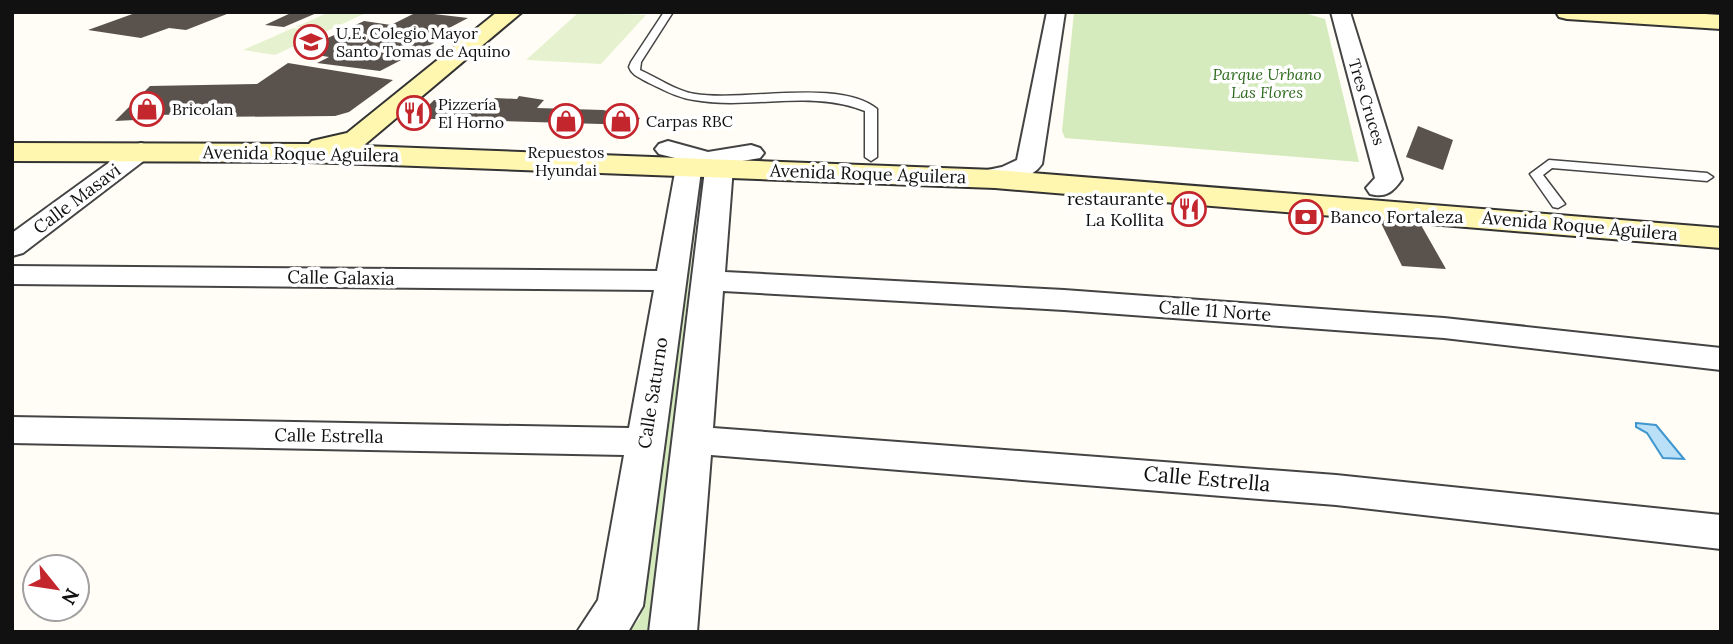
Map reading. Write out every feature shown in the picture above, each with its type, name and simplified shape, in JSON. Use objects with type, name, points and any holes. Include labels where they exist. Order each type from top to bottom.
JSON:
[{"type":"main road","points":[[272,153],[335,145],[357,138],[511,12]]},
{"type":"main road","points":[[1567,12],[1721,22]]},
{"type":"main road","name":"Avenida Roque Aguilera","points":[[12,137],[272,153],[707,159],[871,157],[1029,164],[1380,188],[1721,218]]},
{"type":"main road","points":[[357,138],[365,145],[424,157]]},
{"type":"main road","name":"Avenida Roque Aguilera","points":[[12,152],[134,144],[357,138],[1073,184],[1721,238]]},
{"type":"main road","points":[[12,145],[134,144]]},
{"type":"street","points":[[1029,164],[1056,12]]},
{"type":"street","name":"Tres Cruces","points":[[1340,12],[1389,179],[1380,188]]},
{"type":"street","name":"Calle Masavi","points":[[12,247],[134,144]]},
{"type":"street","points":[[673,632],[708,281],[707,159]]},
{"type":"street","name":"Calle Saturno","points":[[601,632],[620,607],[671,281],[707,159]]},
{"type":"street","points":[[982,179],[1009,174],[1029,164]]},
{"type":"street","points":[[1029,164],[1047,176],[1073,184]]},
{"type":"street","name":"Calle Galaxia","points":[[12,275],[671,281]]},
{"type":"street","name":"Calle 11 Norte","points":[[708,281],[1065,300],[1444,328],[1721,359]]},
{"type":"street","name":"Calle Estrella","points":[[12,430],[645,442]]},
{"type":"street","name":"Calle Estrella","points":[[692,440],[1114,470],[1552,510],[1721,532]]},
{"type":"lane","points":[[669,12],[636,62],[636,72],[683,94],[698,98],[806,98],[857,102],[871,109],[871,157]]},
{"type":"lane","points":[[1559,204],[1536,174],[1549,164],[1707,177]]},
{"type":"green space","points":[[329,12],[368,12],[327,31],[296,27]]},
{"type":"green space","points":[[579,12],[646,15],[601,64],[526,60]]},
{"type":"green space","name":"Parque Urbano Las Flores","points":[[1074,12],[1281,12],[1308,14],[1325,19],[1359,162],[1065,138],[1062,131]]},
{"type":"green space","points":[[293,28],[324,32],[275,55],[243,50]]},
{"type":"green space","points":[[697,186],[700,188],[649,632],[629,632],[640,618],[665,449]]},
{"type":"water","points":[[1636,423],[1656,425],[1684,459],[1663,458],[1647,433],[1636,427]]},
{"type":"building","points":[[138,12],[232,12],[186,30],[169,28],[141,38],[88,30]]},
{"type":"building","points":[[293,12],[319,12],[284,27],[265,25]]},
{"type":"building","points":[[417,12],[468,18],[434,36],[434,43],[380,71],[317,63],[329,57],[298,52],[364,21],[391,25]]},
{"type":"building","points":[[288,63],[393,80],[349,112],[335,116],[207,117],[212,113],[161,115],[155,119],[115,121],[150,86],[257,84]]},
{"type":"building","points":[[519,96],[544,100],[537,108],[603,110],[640,118],[635,125],[400,118],[413,107],[427,107],[434,100],[491,102],[495,98],[517,99]]},
{"type":"building","points":[[1418,126],[1453,140],[1443,170],[1406,157]]},
{"type":"building","points":[[1380,221],[1421,225],[1446,269],[1402,266]]},
{"type":"place","name":"U.E. Colegio Mayor Santo Tomas de Aquino","points":[[311,42]]},
{"type":"place","name":"Bricolan","points":[[147,109]]},
{"type":"place","name":"Pizzería El Horno","points":[[414,113]]},
{"type":"place","name":"Repuestos Hyundai","points":[[566,121]]},
{"type":"place","name":"Carpas RBC","points":[[621,121]]},
{"type":"place","name":"restaurante La Kollita","points":[[1189,209]]},
{"type":"place","name":"Banco Fortaleza","points":[[1306,217]]}]
